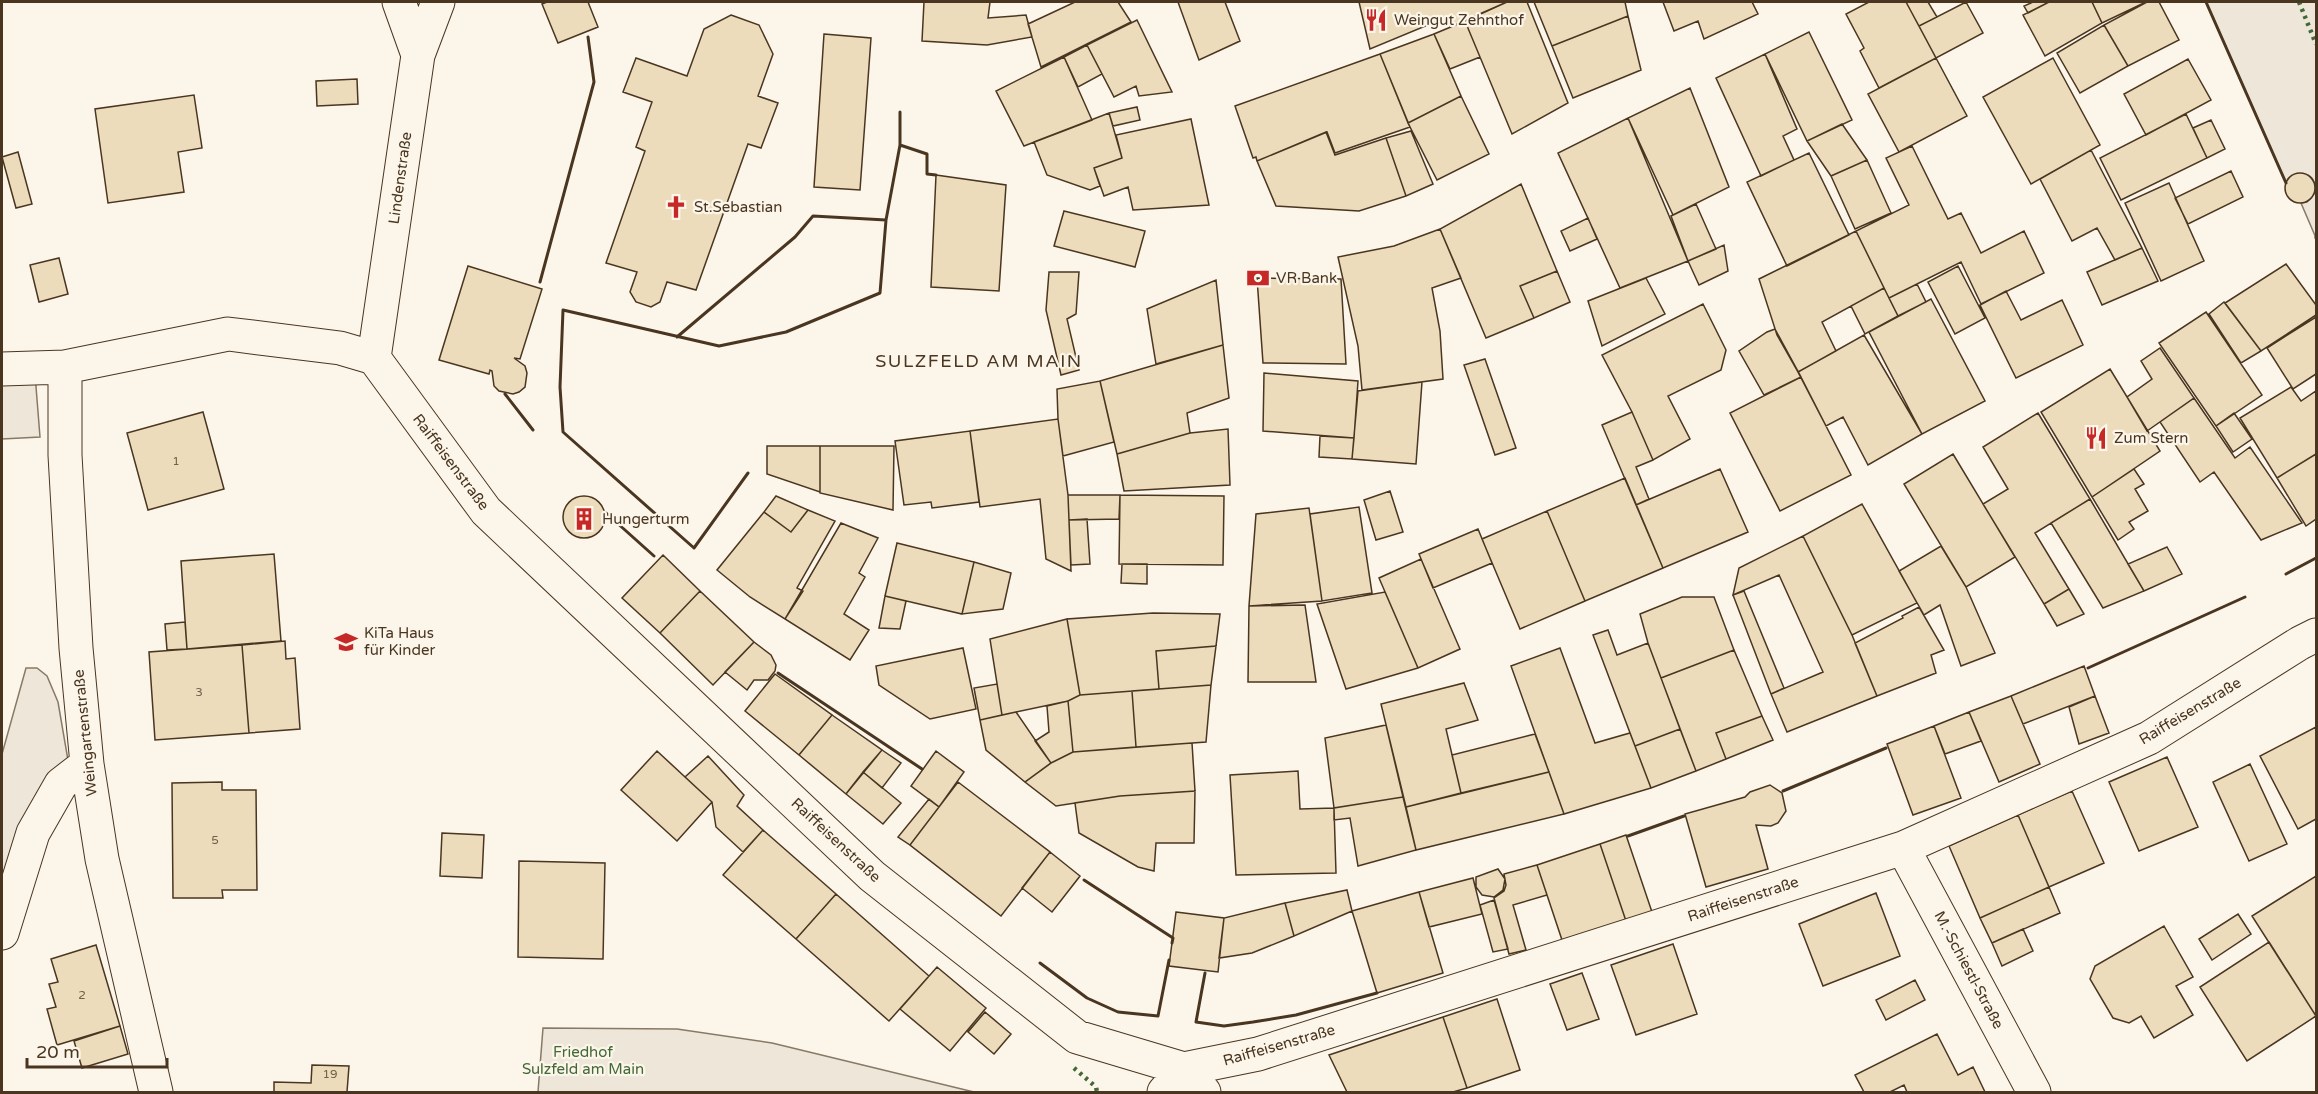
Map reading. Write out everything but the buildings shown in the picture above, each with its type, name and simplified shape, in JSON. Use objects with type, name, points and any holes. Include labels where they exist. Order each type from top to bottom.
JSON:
[{"type":"street","name":"Lindenstraße","points":[[374,358],[418,55],[399,2]]},
{"type":"street","points":[[418,55],[438,2]]},
{"type":"street","points":[[2,369],[65,367],[228,334],[340,348],[374,358]]},
{"type":"street","name":"Raiffeisenstraße","points":[[374,358],[486,511],[872,876],[1077,1037],[1184,1085],[1258,1054],[1903,848],[2149,738],[2316,635]]},
{"type":"street","name":"Weingartenstraße","points":[[65,367],[66,478],[76,648],[87,764],[102,859],[156,1092]]},
{"type":"street","points":[[2,933],[33,833],[46,807],[61,784],[87,764]]},
{"type":"street","name":"M.-Schiestl-Straße","points":[[1903,848],[2034,1092]]},
{"type":"green space","points":[[2206,2],[2316,2],[2316,238],[2301,203],[2307,202],[2315,193],[2313,180],[2306,174],[2301,174],[2286,183]]},
{"type":"green space","points":[[35,374],[40,437],[2,439],[2,376]]},
{"type":"green space","points":[[26,668],[37,668],[47,676],[58,702],[69,766],[2,912],[2,754]]},
{"type":"green space","name":"Friedhof Sulzfeld am Main","points":[[543,1028],[677,1029],[772,1043],[974,1092],[538,1092]]},
{"type":"hedge","points":[[2299,2],[2316,44]]},
{"type":"hedge","points":[[1074,1068],[1096,1087],[1097,1092]]},
{"type":"wall","points":[[2206,2],[2286,183]]},
{"type":"wall","points":[[540,282],[594,82],[588,37]]},
{"type":"wall","points":[[748,473],[694,548],[563,432],[560,387],[563,310],[719,346],[786,332],[880,293],[886,220],[900,145],[900,112]]},
{"type":"wall","points":[[900,145],[927,154],[927,174],[936,175]]},
{"type":"wall","points":[[677,337],[795,237],[813,216],[886,220]]},
{"type":"wall","points":[[505,394],[533,430]]},
{"type":"wall","points":[[606,513],[654,556]]},
{"type":"wall","points":[[2286,574],[2316,558]]},
{"type":"wall","points":[[2088,668],[2245,597]]},
{"type":"wall","points":[[778,673],[922,769]]},
{"type":"wall","points":[[1783,791],[1886,748]]},
{"type":"wall","points":[[1628,836],[1684,816]]},
{"type":"wall","points":[[1084,880],[1173,938],[1172,943]]},
{"type":"wall","points":[[1040,963],[1087,998],[1118,1012],[1158,1016],[1169,960]]},
{"type":"wall","points":[[1205,973],[1196,1022],[1224,1026],[1296,1015],[1377,993]]},
{"type":"place","name":"Weingut Zehnthof","points":[[1376,20]]},
{"type":"place","name":"St.Sebastian","points":[[676,207]]},
{"type":"place","name":"VR Bank","points":[[1258,278]]},
{"type":"place","name":"Zum Stern","points":[[2096,438]]},
{"type":"place","name":"Hungerturm","points":[[584,519]]},
{"type":"place","name":"KiTa Haus für Kinder","points":[[346,642]]},
{"type":"district","name":"SULZFELD AM MAIN","points":[[979,361]]}]
